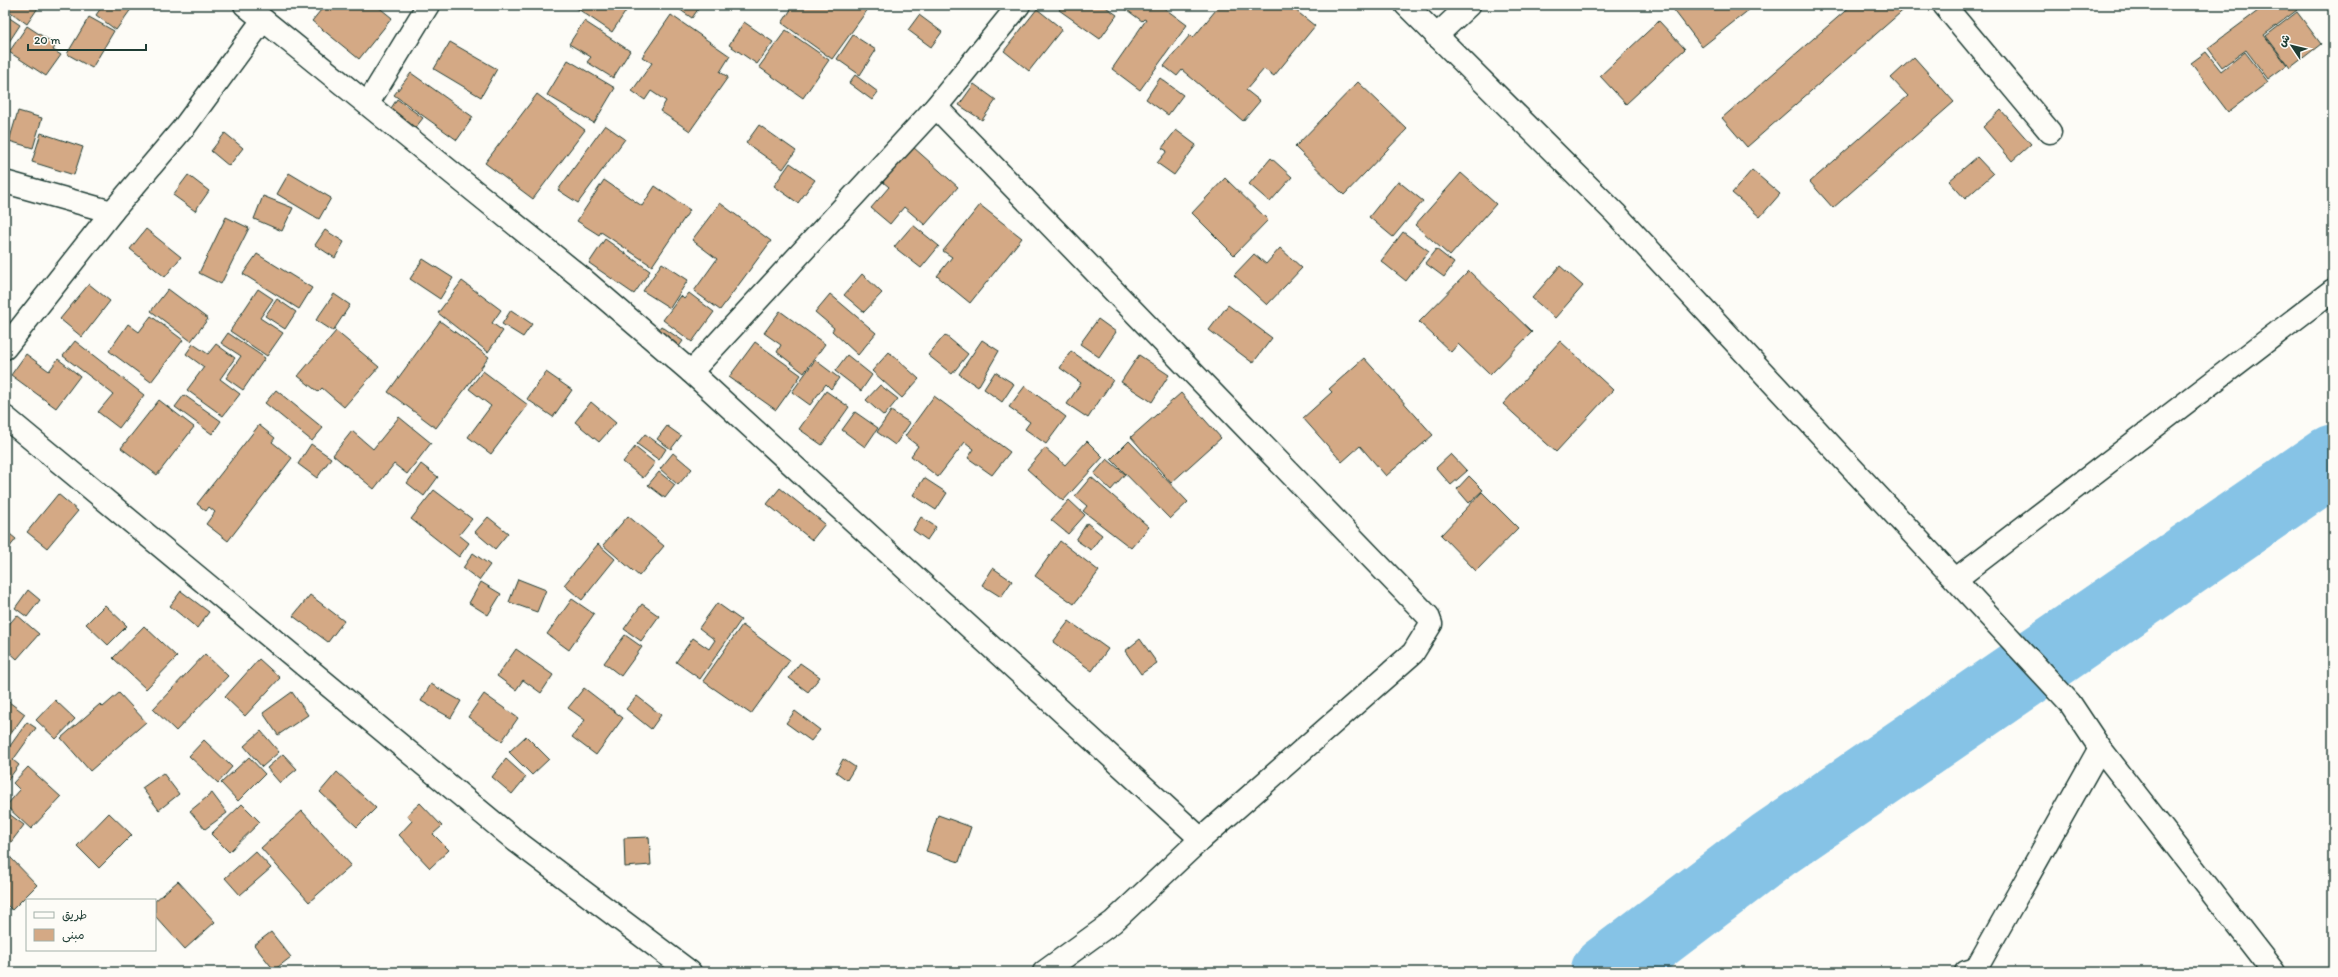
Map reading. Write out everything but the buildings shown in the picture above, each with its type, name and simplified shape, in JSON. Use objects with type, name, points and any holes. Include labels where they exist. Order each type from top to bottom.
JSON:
[{"type":"street","points":[[245,5],[368,103],[584,280],[691,372],[1201,839]]},
{"type":"street","points":[[368,103],[428,5]]},
{"type":"street","points":[[691,372],[936,108],[1019,5]]},
{"type":"street","points":[[1406,5],[1615,213],[2070,703],[2100,748],[2274,972]]},
{"type":"street","points":[[1436,36],[1469,5]]},
{"type":"street","points":[[1944,5],[2050,132]]},
{"type":"street","points":[[5,348],[112,212],[185,126],[263,20]]},
{"type":"street","points":[[936,108],[1428,616],[1431,624],[1413,653],[1201,839],[1113,922],[1044,972]]},
{"type":"street","points":[[5,182],[112,212]]},
{"type":"street","points":[[1956,579],[2333,290]]},
{"type":"street","points":[[5,417],[516,841],[690,972]]},
{"type":"street","points":[[1972,971],[2100,748]]},
{"type":"waterway","points":[[1606,972],[1773,845],[2333,460]]}]
